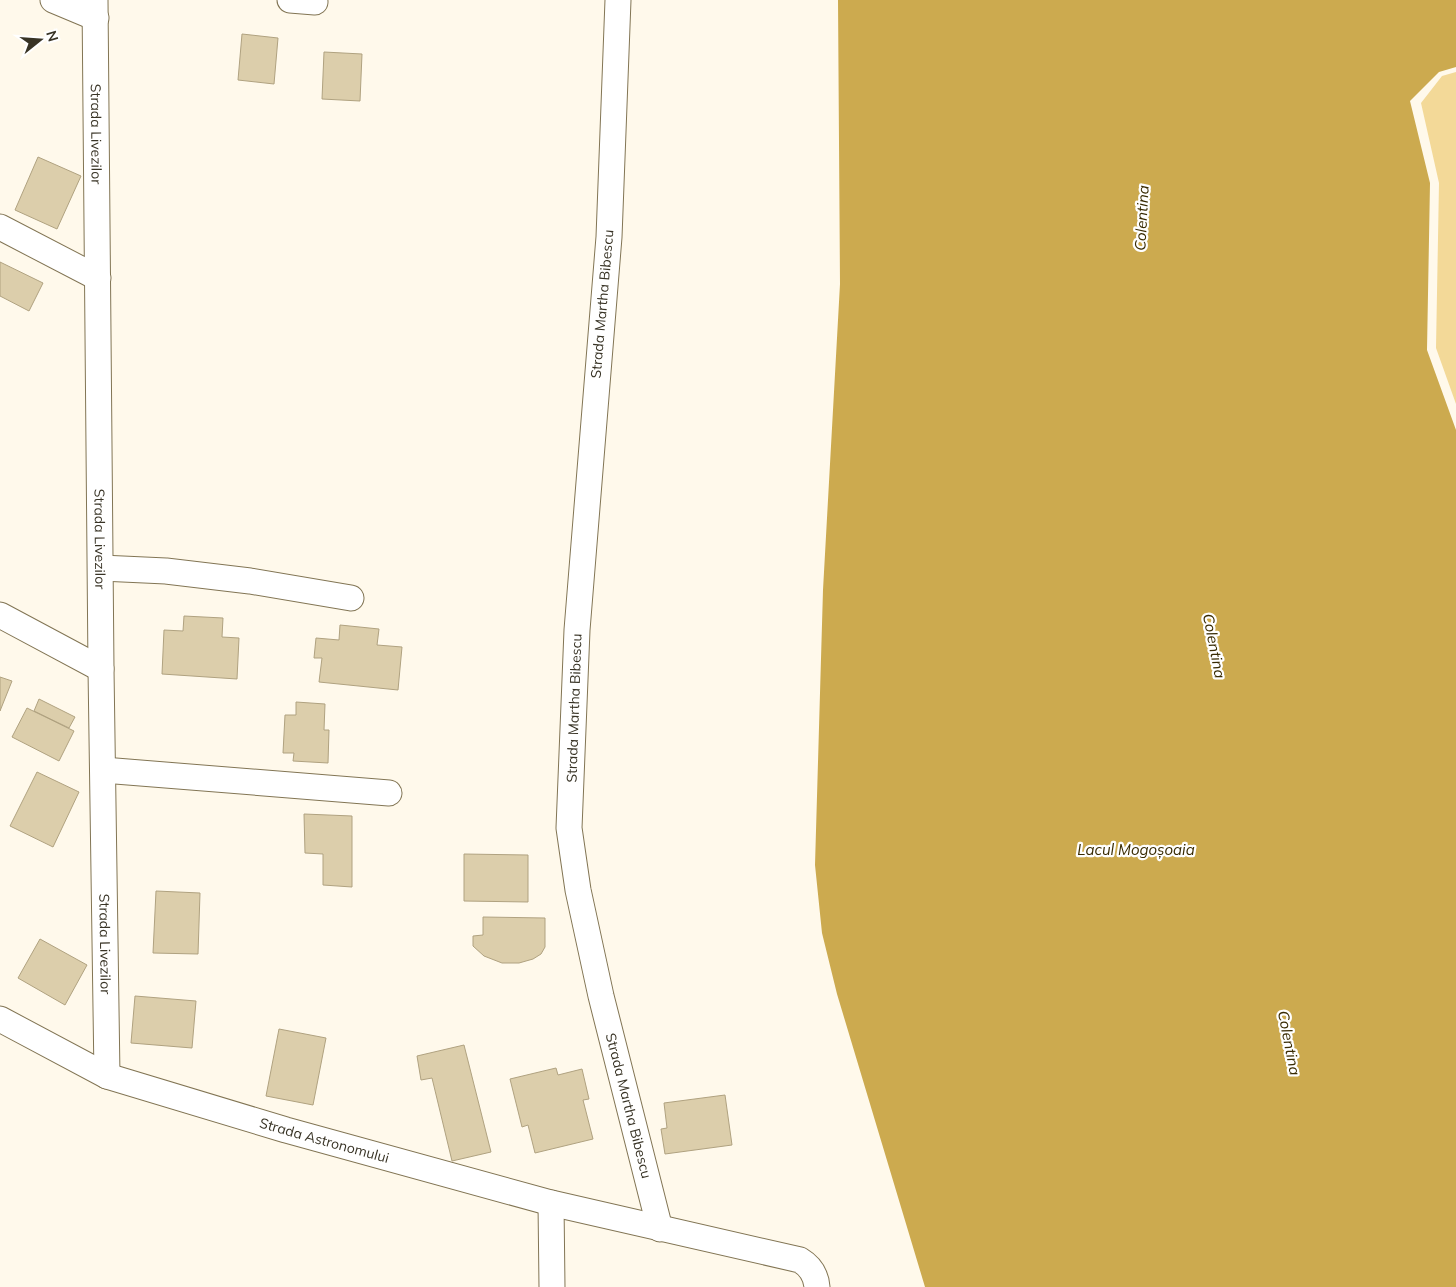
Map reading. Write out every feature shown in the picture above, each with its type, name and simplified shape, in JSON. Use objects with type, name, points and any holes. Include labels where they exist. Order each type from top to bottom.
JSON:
[{"type":"street","points":[[53,0],[96,9]]},
{"type":"street","points":[[290,0],[315,2]]},
{"type":"street","name":"Strada Martha Bibescu","points":[[618,0],[608,237],[577,630],[569,828],[578,890],[601,996],[660,1229]]},
{"type":"street","name":"Strada Livezilor","points":[[96,9],[106,1076]]},
{"type":"street","points":[[0,227],[98,278]]},
{"type":"street","points":[[101,568],[166,571],[241,580],[351,598]]},
{"type":"street","points":[[0,615],[101,670]]},
{"type":"street","points":[[103,770],[389,793]]},
{"type":"street","name":"Strada Astronomului","points":[[0,1019],[106,1076],[286,1130],[551,1203],[660,1229]]},
{"type":"street","points":[[551,1203],[552,1287]]},
{"type":"street","points":[[660,1229],[800,1260],[809,1266],[817,1281],[817,1287]]},
{"type":"shaded area","points":[[1456,72],[1456,404],[1436,348],[1439,183],[1421,103],[1442,76]]},
{"type":"water","name":"Lacul Mogoșoaia","points":[[838,0],[1456,0],[1456,67],[1439,72],[1410,101],[1430,183],[1427,350],[1456,430],[1456,1287],[925,1287],[837,994],[822,933],[815,865],[823,590],[840,284]]},
{"type":"building","points":[[242,34],[278,38],[274,84],[238,80]]},
{"type":"building","points":[[324,52],[362,54],[360,101],[322,99]]},
{"type":"building","points":[[38,157],[81,176],[57,229],[15,210]]},
{"type":"building","points":[[0,262],[43,283],[29,311],[0,296]]},
{"type":"building","points":[[184,616],[223,618],[222,637],[239,638],[237,679],[162,674],[164,630],[183,631]]},
{"type":"building","points":[[340,625],[379,629],[377,645],[402,647],[398,690],[319,682],[322,658],[314,658],[316,638],[339,640]]},
{"type":"building","points":[[0,677],[12,681],[0,711]]},
{"type":"building","points":[[39,699],[75,717],[69,728],[34,711]]},
{"type":"building","points":[[296,702],[325,704],[324,730],[329,730],[328,763],[293,761],[294,753],[283,753],[285,715],[296,715]]},
{"type":"building","points":[[27,708],[74,731],[59,761],[12,737]]},
{"type":"building","points":[[37,772],[79,792],[53,847],[10,826]]},
{"type":"building","points":[[304,814],[352,816],[352,887],[323,885],[323,854],[305,853]]},
{"type":"building","points":[[464,854],[528,855],[528,902],[464,901]]},
{"type":"building","points":[[156,891],[200,893],[198,954],[153,953]]},
{"type":"building","points":[[483,917],[545,918],[545,947],[541,954],[533,959],[519,963],[502,963],[484,956],[473,946],[473,936],[483,935]]},
{"type":"building","points":[[40,939],[87,965],[65,1005],[18,978]]},
{"type":"building","points":[[135,996],[196,1001],[192,1048],[131,1043]]},
{"type":"building","points":[[279,1029],[326,1038],[313,1105],[266,1096]]},
{"type":"building","points":[[464,1045],[491,1152],[452,1161],[432,1078],[421,1080],[417,1056]]},
{"type":"building","points":[[556,1068],[558,1075],[582,1069],[589,1099],[583,1100],[593,1139],[535,1153],[528,1125],[522,1127],[510,1079]]},
{"type":"building","points":[[725,1095],[732,1145],[665,1154],[661,1129],[667,1128],[664,1103]]},
{"type":"water label","name":"Colentina","points":[[1142,218]]},
{"type":"water label","name":"Colentina","points":[[1214,646]]},
{"type":"water label","name":"Colentina","points":[[1289,1043]]}]
